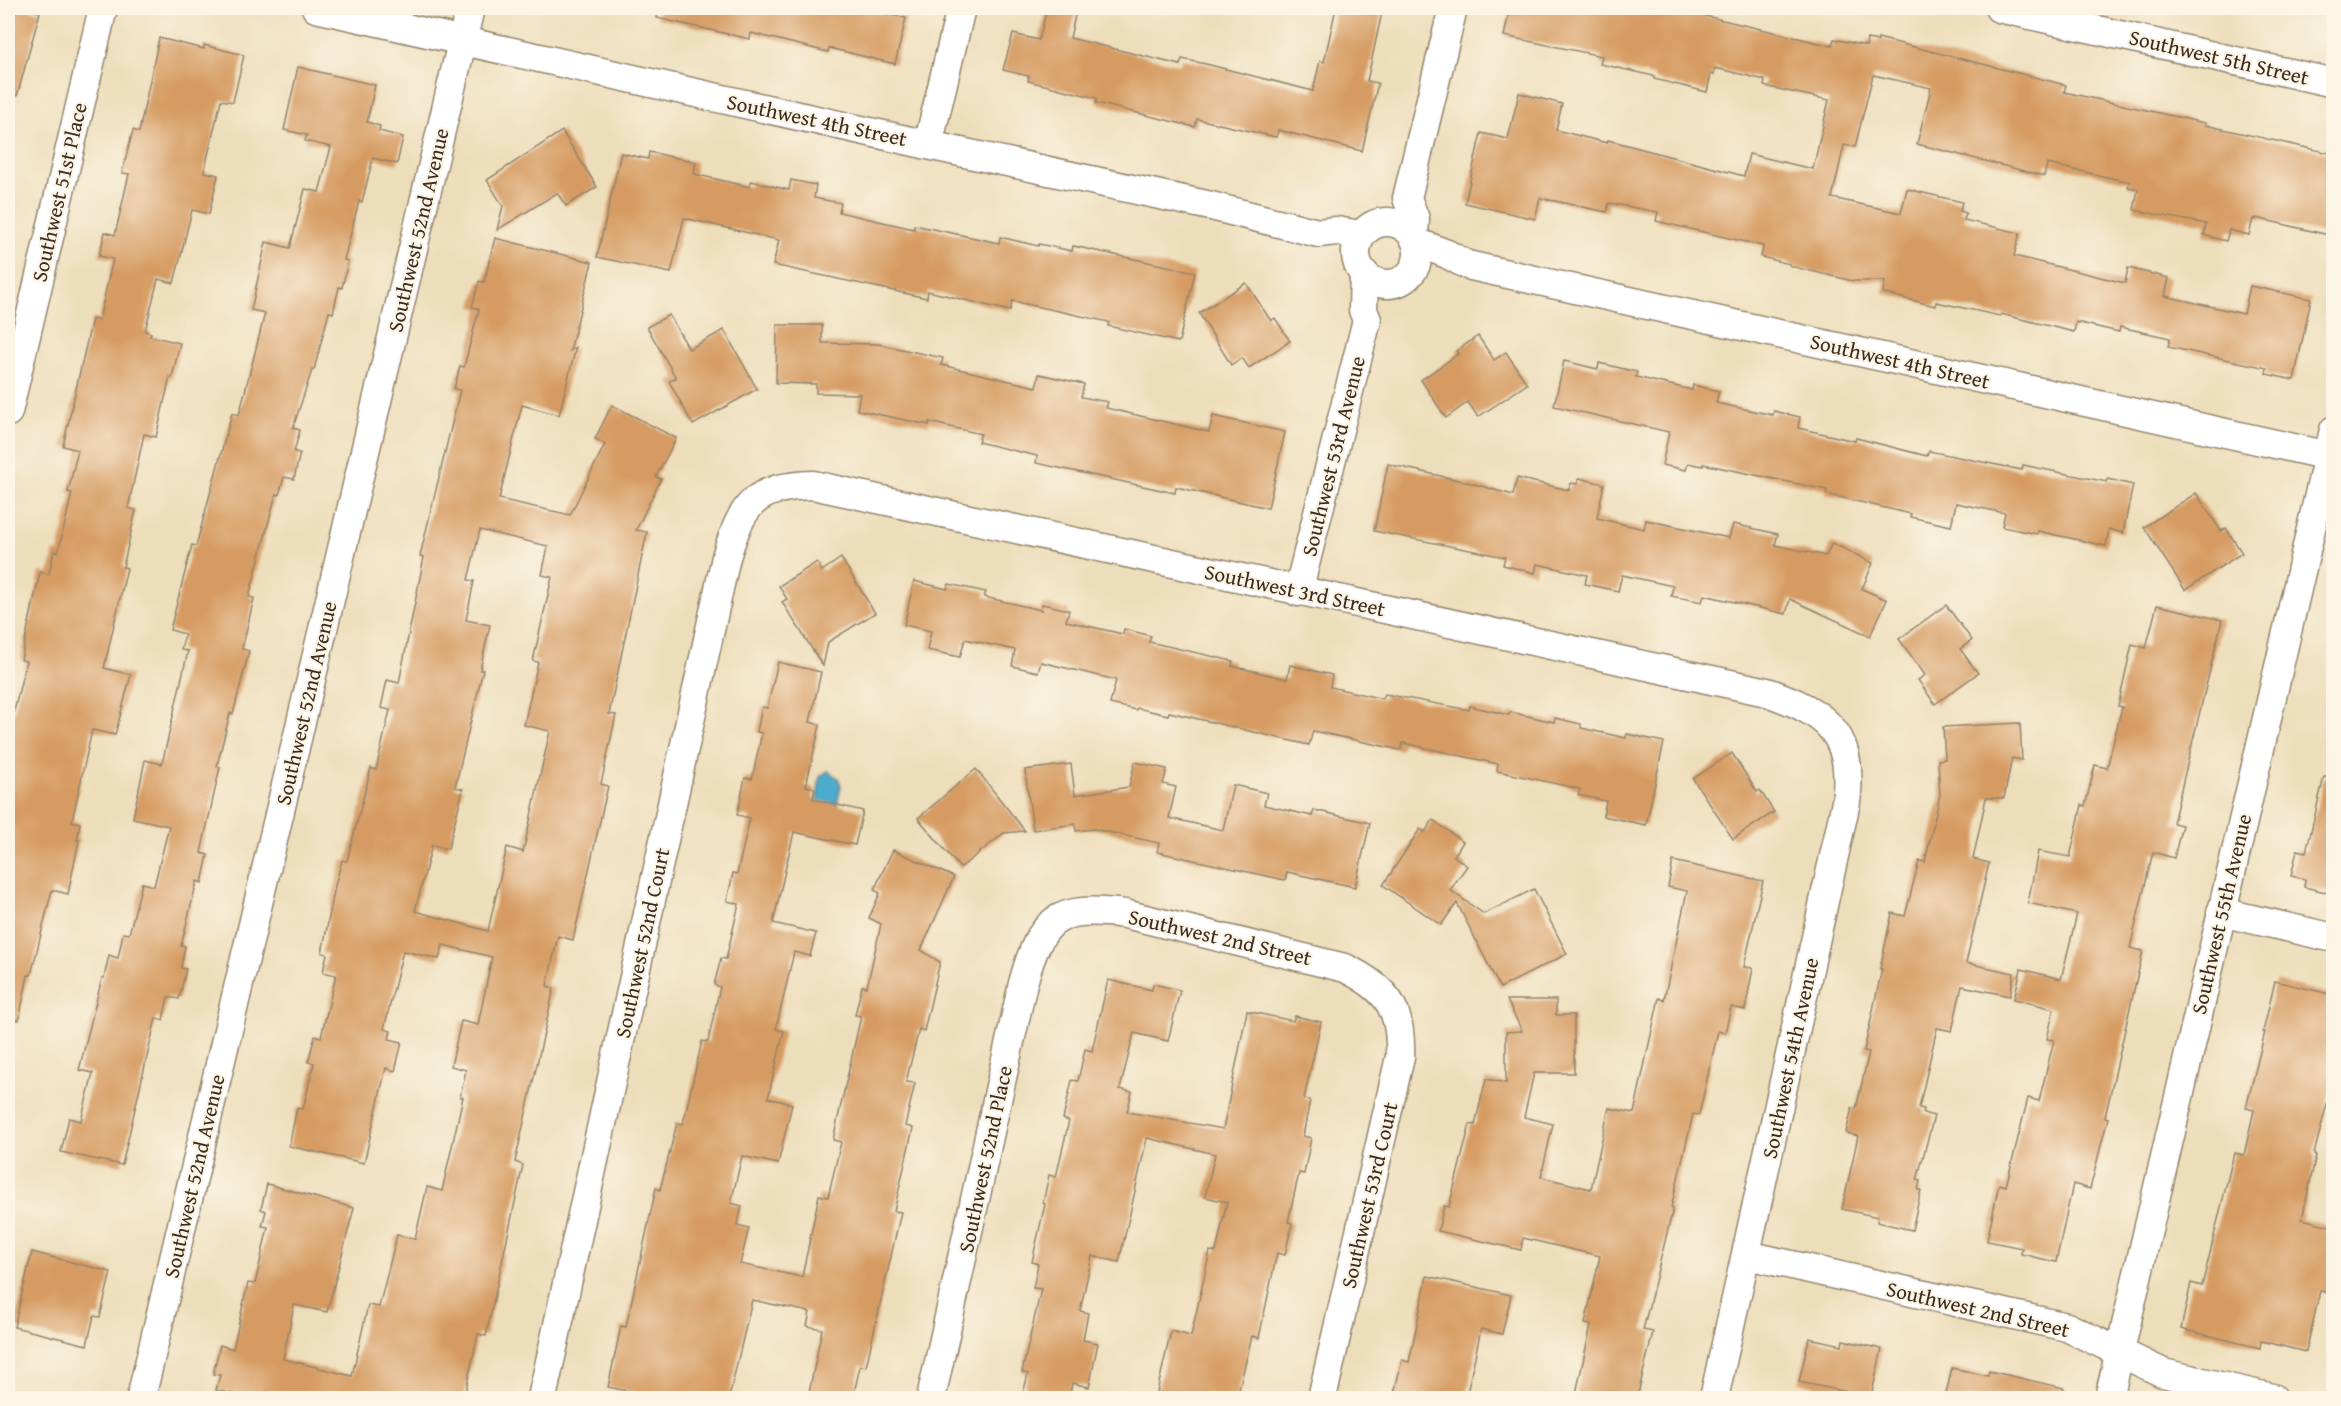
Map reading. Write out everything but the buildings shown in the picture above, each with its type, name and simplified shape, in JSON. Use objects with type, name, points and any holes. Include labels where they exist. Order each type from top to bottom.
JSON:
[{"type":"street","name":"Southwest 51st Place","points":[[8,412],[103,8]]},
{"type":"street","name":"Southwest 4th Street","points":[[316,8],[1212,206],[1318,233],[1338,250],[1361,256],[1372,280],[1381,283],[1404,276],[1467,265]]},
{"type":"street","name":"Southwest 52nd Avenue","points":[[141,1398],[470,8]]},
{"type":"street","points":[[928,145],[961,8]]},
{"type":"street","points":[[1367,320],[1386,302],[1418,256],[1415,219],[1407,198],[1453,8]]},
{"type":"street","name":"Southwest 5th Street","points":[[1999,8],[2334,83]]},
{"type":"street","points":[[1361,256],[1378,223],[1388,222],[1396,206],[1407,198]]},
{"type":"street","name":"Southwest 4th Street","points":[[1388,222],[1407,229],[1415,240],[1467,265],[2332,448]]},
{"type":"street","name":"Southwest 53rd Avenue","points":[[1299,592],[1367,320],[1363,310],[1361,256]]},
{"type":"street","name":"Southwest 55th Avenue","points":[[2109,1398],[2221,912],[2332,448]]},
{"type":"street","name":"Southwest 3rd Street","points":[[759,496],[791,486],[813,485],[845,491],[1299,592],[1767,692],[1792,701],[1826,722]]},
{"type":"street","name":"Southwest 52nd Court","points":[[542,1398],[721,576],[740,519],[747,507],[759,496]]},
{"type":"street","name":"Southwest 54th Avenue","points":[[1714,1398],[1846,801],[1847,763],[1841,740],[1826,722]]},
{"type":"street","name":"Southwest 2nd Street","points":[[1050,924],[1064,915],[1080,912],[1102,911],[1125,914],[1345,968],[1372,983],[1384,993]]},
{"type":"street","points":[[2221,912],[2334,938]]},
{"type":"street","name":"Southwest 52nd Place","points":[[932,1398],[1023,983],[1033,951],[1050,924]]},
{"type":"street","name":"Southwest 53rd Court","points":[[1322,1398],[1400,1057],[1401,1036],[1398,1018],[1384,993]]},
{"type":"street","name":"Southwest 2nd Street","points":[[1747,1255],[2067,1327],[2163,1373],[2273,1398]]},
{"type":"water","points":[[828,771],[838,778],[841,786],[835,814],[815,814],[820,777]]}]
